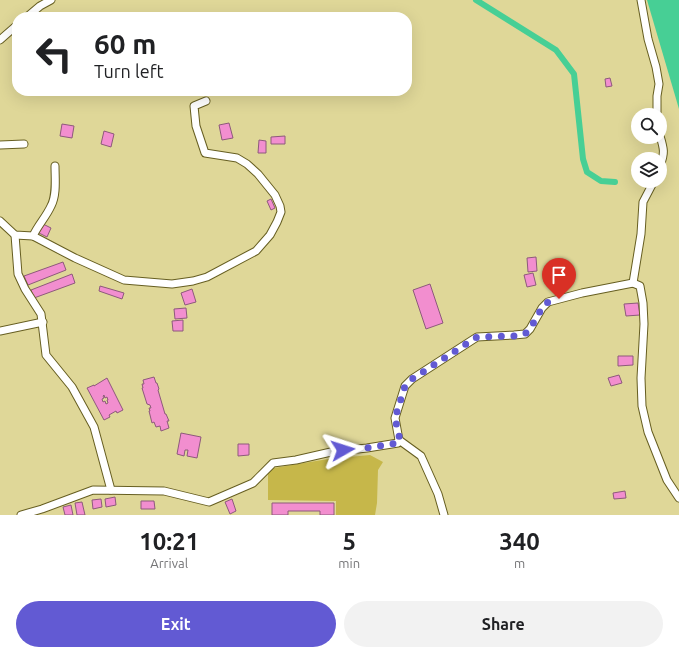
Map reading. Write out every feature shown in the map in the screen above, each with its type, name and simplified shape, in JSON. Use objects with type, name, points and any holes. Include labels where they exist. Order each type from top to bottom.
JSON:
[{"type":"street","points":[[33,12],[51,0]]},
{"type":"street","points":[[641,0],[648,39],[656,66],[659,84],[657,108]]},
{"type":"street","points":[[0,40],[12,29]]},
{"type":"street","points":[[0,221],[16,235],[33,236],[75,258],[124,280],[172,284],[193,282],[207,277],[256,251],[270,235],[277,222],[281,212],[280,206],[274,195],[258,174],[247,164],[237,158],[205,153],[196,126],[194,106],[206,101]]},
{"type":"street","points":[[0,145],[24,144]]},
{"type":"street","points":[[33,236],[52,206],[55,191],[55,166]]},
{"type":"street","points":[[633,283],[641,234],[643,202],[650,188]]},
{"type":"street","points":[[16,235],[18,274],[25,289],[41,314],[46,356],[72,387],[94,427],[111,490]]},
{"type":"street","points":[[444,515],[438,494],[421,456],[399,441],[395,418],[405,386],[412,379],[432,365],[477,337],[514,336],[525,334],[530,329],[542,308],[548,302],[582,293],[633,283],[640,286],[643,303],[644,324],[641,378],[642,406],[648,432],[667,480],[679,498]]},
{"type":"street","points":[[0,331],[43,322]]},
{"type":"street","points":[[21,515],[42,509],[93,490],[164,492],[210,502],[253,482],[273,463],[296,460],[331,452],[367,448],[399,441]]},
{"type":"shaded area","points":[[647,0],[679,0],[679,109]]},
{"type":"shaded area","points":[[370,455],[383,462],[378,470],[375,515],[336,515],[336,501],[268,500],[268,472],[274,468],[328,459]]},
{"type":"building","points":[[610,78],[612,86],[606,87],[605,79]]},
{"type":"building","points":[[229,123],[233,138],[222,140],[219,125]]},
{"type":"building","points":[[62,124],[74,126],[72,138],[60,136]]},
{"type":"building","points":[[104,131],[114,134],[111,147],[101,144]]},
{"type":"building","points":[[285,136],[285,144],[271,144],[271,137]]},
{"type":"building","points":[[259,140],[266,141],[266,153],[258,153]]},
{"type":"building","points":[[271,199],[275,208],[271,210],[267,201]]},
{"type":"building","points":[[43,224],[51,228],[47,237],[39,233]]},
{"type":"building","points":[[536,257],[537,271],[528,272],[527,258]]},
{"type":"building","points":[[63,262],[66,270],[28,285],[24,276]]},
{"type":"building","points":[[533,273],[536,285],[527,287],[524,275]]},
{"type":"building","points":[[72,274],[75,283],[34,298],[31,290]]},
{"type":"building","points":[[430,284],[443,323],[426,329],[413,290]]},
{"type":"building","points":[[100,286],[124,293],[122,299],[99,291]]},
{"type":"building","points":[[192,289],[196,302],[185,305],[181,293]]},
{"type":"building","points":[[638,303],[640,315],[626,316],[624,304]]},
{"type":"building","points":[[186,308],[187,318],[175,319],[174,309]]},
{"type":"building","points":[[183,320],[183,331],[173,331],[172,321]]},
{"type":"building","points":[[618,356],[633,356],[633,365],[618,366]]},
{"type":"building","points":[[619,375],[622,383],[611,386],[608,378]]},
{"type":"building","points":[[154,377],[159,389],[158,390],[165,414],[169,421],[167,421],[169,428],[161,431],[160,426],[156,427],[154,422],[152,423],[149,411],[149,408],[151,408],[150,405],[147,404],[142,388],[142,384],[144,384],[143,380]]},
{"type":"building","points":[[107,378],[123,410],[117,413],[116,411],[104,420],[87,388],[94,386]],"holes":[[[104,395],[105,398],[107,397],[108,400],[108,403],[106,404],[102,399],[104,398]]]},
{"type":"building","points":[[181,433],[201,437],[197,458],[187,456],[188,450],[185,450],[184,456],[177,454]]},
{"type":"building","points":[[238,444],[249,444],[249,455],[238,456]]},
{"type":"building","points":[[625,491],[626,498],[614,499],[613,493]]},
{"type":"building","points":[[115,497],[116,505],[106,507],[105,499]]},
{"type":"building","points":[[101,499],[102,507],[93,509],[92,500]]},
{"type":"building","points":[[232,499],[236,511],[230,514],[225,502]]},
{"type":"building","points":[[141,501],[154,501],[155,509],[141,509]]},
{"type":"building","points":[[82,502],[85,515],[77,515],[75,503]]},
{"type":"building","points":[[272,503],[334,503],[334,515],[320,515],[320,511],[288,511],[288,515],[272,515]]},
{"type":"building","points":[[71,505],[73,515],[65,515],[63,507]]},
{"type":"waterway","points":[[476,0],[556,50],[574,74],[583,159],[587,172],[601,181],[615,182]]},
{"type":"route","points":[[343,450],[398,443],[400,440],[395,418],[405,386],[412,379],[477,337],[514,336],[525,334],[530,329],[542,308],[548,302],[559,299]]}]
